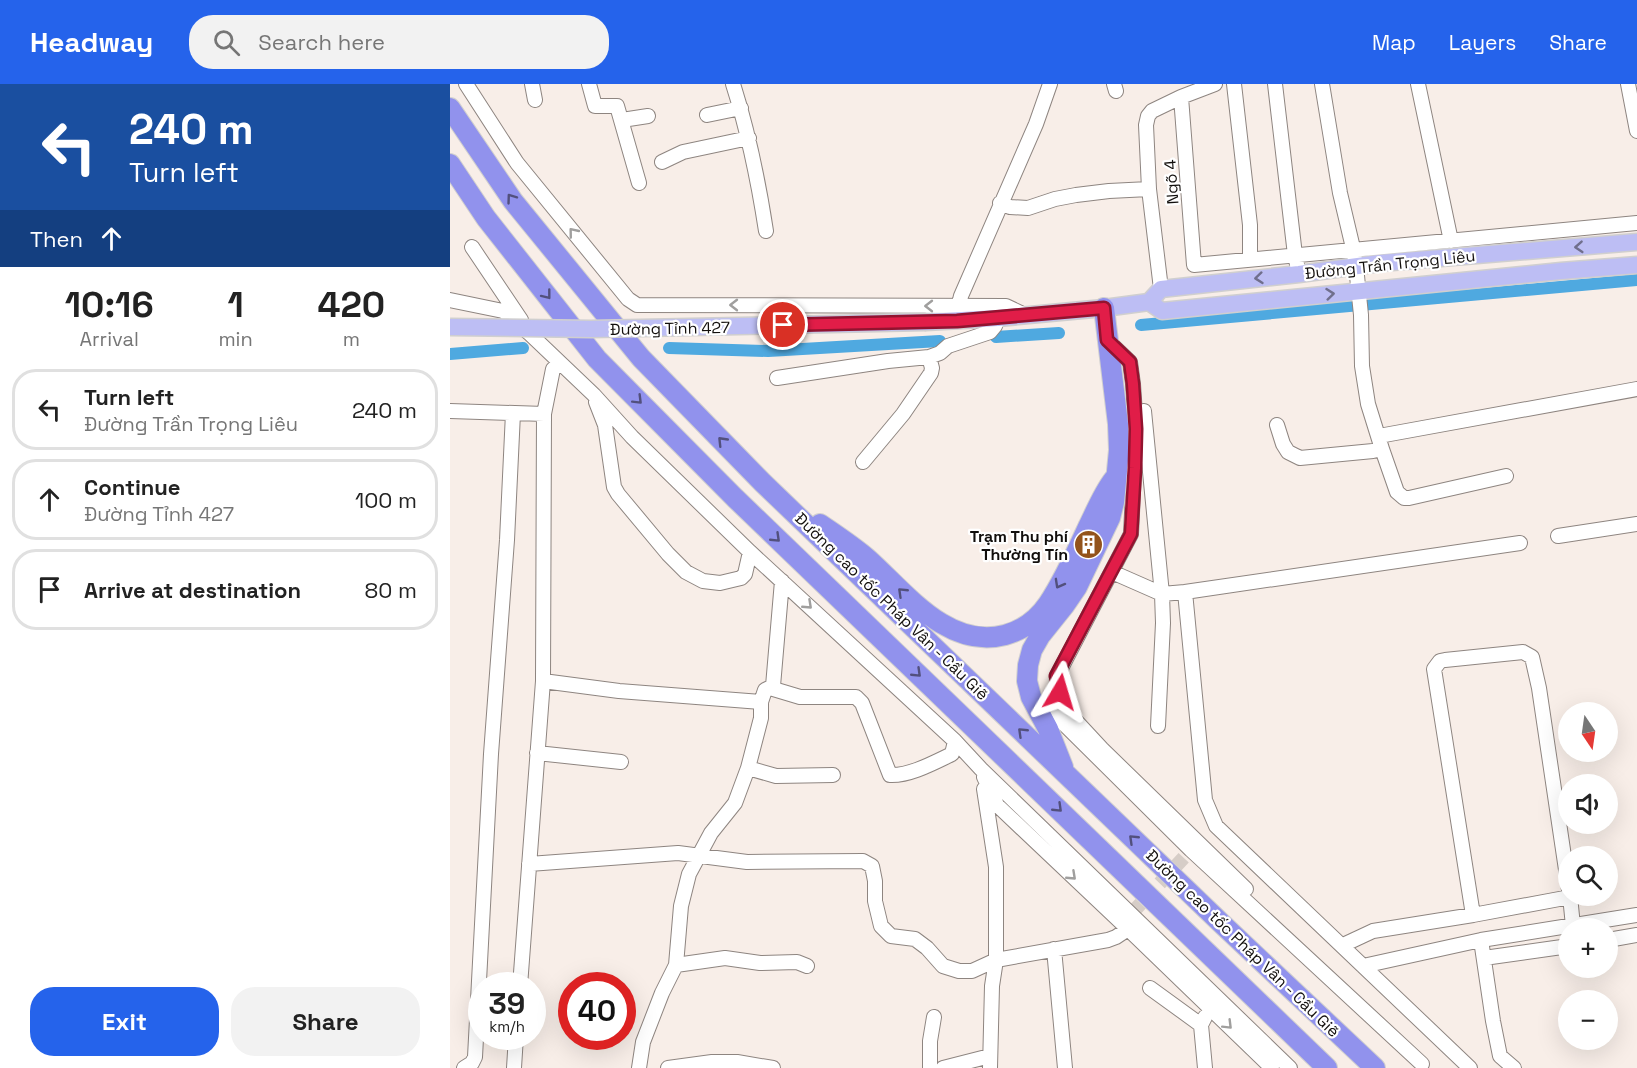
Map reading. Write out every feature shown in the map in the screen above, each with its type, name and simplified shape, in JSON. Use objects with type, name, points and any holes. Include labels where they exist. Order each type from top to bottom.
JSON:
[{"type":"highway","name":"Đường cao tốc Pháp Vân - Cầu Giẽ","points":[[450,108],[513,201],[641,358],[763,483],[1375,1068]]},
{"type":"highway","name":"Đường cao tốc Pháp Vân - Cầu Giẽ","points":[[450,164],[486,218],[597,359],[735,498],[1327,1068]]},
{"type":"highway","points":[[450,173],[486,218]]},
{"type":"highway","points":[[1065,772],[1048,729],[1031,697],[1027,681],[1028,665],[1032,650],[1040,636],[1077,588],[1110,518],[1114,502],[1119,424],[1104,308]]},
{"type":"highway","points":[[763,483],[867,557],[911,601],[955,631],[974,638],[997,637],[1016,632],[1032,622],[1048,605],[1107,488],[1116,477]]},
{"type":"main road","name":"Đường Trần Trọng Liêu","points":[[1161,289],[1356,266],[1430,251],[1637,243]]},
{"type":"main road","name":"Đường Trần Trọng Liêu","points":[[926,322],[1027,316],[1149,302],[1162,311],[1637,265]]},
{"type":"main road","points":[[1149,302],[1161,289]]},
{"type":"main road","name":"Đường Tỉnh 427","points":[[450,327],[591,329],[926,322]]},
{"type":"street","points":[[468,84],[517,163],[628,299],[637,305],[1006,306],[1027,316]]},
{"type":"street","points":[[532,84],[535,100]]},
{"type":"street","points":[[589,84],[595,106],[617,106],[639,183]]},
{"type":"street","points":[[733,84],[756,168],[766,231]]},
{"type":"street","points":[[962,306],[961,296],[1036,124],[1050,84]]},
{"type":"street","points":[[1161,289],[1149,189],[1146,125],[1148,116],[1152,111],[1181,97],[1215,84]]},
{"type":"street","points":[[1234,84],[1250,225],[1250,259],[1353,248],[1430,251],[1451,241],[1637,223]]},
{"type":"street","points":[[1275,84],[1299,274]]},
{"type":"street","points":[[1322,84],[1340,193],[1356,266],[1361,315],[1362,366],[1368,405],[1397,492],[1404,498],[1409,498],[1506,476]]},
{"type":"street","points":[[1418,84],[1451,241]]},
{"type":"street","points":[[1628,84],[1637,131]]},
{"type":"street","name":"Ngõ 4","points":[[1181,97],[1194,265],[1250,259]]},
{"type":"street","points":[[707,115],[741,108]]},
{"type":"street","points":[[622,120],[648,116]]},
{"type":"street","points":[[662,162],[683,152],[749,138]]},
{"type":"street","points":[[1000,203],[1010,207],[1028,208],[1076,195],[1149,189]]},
{"type":"street","points":[[472,247],[530,334]]},
{"type":"street","points":[[450,300],[503,311],[530,334],[750,552],[955,741],[981,769],[1290,1068]]},
{"type":"street","points":[[777,378],[941,354],[990,332],[998,318]]},
{"type":"street","points":[[1107,340],[1140,371],[1162,594],[1163,623],[1158,726]]},
{"type":"street","points":[[863,462],[903,414],[941,354]]},
{"type":"street","points":[[1130,362],[1136,429],[1131,534],[1056,676],[1063,707],[1102,749],[1293,934],[1384,1016],[1424,1066]]},
{"type":"street","points":[[521,972],[543,681],[544,414],[553,369],[560,363]]},
{"type":"street","points":[[1277,425],[1288,452],[1300,458],[1637,389]]},
{"type":"street","points":[[594,395],[605,425],[614,487],[668,554],[686,572],[703,581],[720,583],[741,578],[745,574],[750,552]]},
{"type":"street","points":[[450,411],[544,414]]},
{"type":"street","points":[[464,1068],[472,1063],[475,1057],[491,754],[507,540],[513,413]]},
{"type":"street","points":[[1558,536],[1637,524]]},
{"type":"street","points":[[1112,572],[1162,594],[1520,543]]},
{"type":"street","points":[[639,1068],[643,1042],[676,964],[681,906],[689,874],[711,833],[735,803],[748,768],[761,718],[761,702],[765,690],[773,686],[782,581]]},
{"type":"street","points":[[1185,592],[1205,800],[1216,825],[1470,1068]]},
{"type":"street","points":[[1473,915],[1434,669],[1440,661],[1523,652],[1532,657],[1539,688],[1563,846]]},
{"type":"street","points":[[543,681],[619,691],[761,702]]},
{"type":"street","points":[[770,688],[800,697],[856,697],[862,703],[890,775],[929,765],[952,754],[955,741]]},
{"type":"street","points":[[537,753],[621,762]]},
{"type":"street","points":[[748,768],[776,776],[832,775]]},
{"type":"street","points":[[981,769],[996,805],[1272,1068]]},
{"type":"street","points":[[943,1068],[990,1062],[996,960],[996,867],[981,769]]},
{"type":"street","points":[[529,864],[678,854],[747,862],[863,861],[872,866],[875,901],[881,926],[891,936],[915,939],[927,948],[943,966],[958,971],[972,971],[996,960],[1108,940],[1128,929]]},
{"type":"street","points":[[1343,945],[1373,931],[1473,915],[1558,897]]},
{"type":"street","points":[[1618,918],[1637,915]]},
{"type":"street","points":[[1363,966],[1481,940],[1558,928]]},
{"type":"street","points":[[1618,938],[1637,935]]},
{"type":"street","points":[[1481,940],[1500,1056],[1514,1068]]},
{"type":"street","points":[[1484,958],[1558,948]]},
{"type":"street","points":[[1054,950],[1065,1068]]},
{"type":"street","points":[[676,964],[725,958],[760,963],[797,962],[807,966]]},
{"type":"street","points":[[1150,988],[1201,1025]]},
{"type":"street","points":[[1205,1068],[1201,1025],[1211,1008]]},
{"type":"street","points":[[930,1068],[930,1041],[934,1017]]},
{"type":"street","points":[[514,1068],[515,1050]]},
{"type":"street","points":[[668,1068],[712,1062],[737,1062],[772,1068]]},
{"type":"waterway","points":[[1141,325],[1637,280]]},
{"type":"waterway","points":[[996,337],[1059,333]]},
{"type":"waterway","points":[[669,348],[768,351],[940,341]]},
{"type":"waterway","points":[[450,354],[523,348]]},
{"type":"tunnel","points":[[1131,914],[1191,850]]},
{"type":"place","name":"Trạm Thu phí Thường Tín","points":[[1089,545]]},
{"type":"route","points":[[783,325],[957,321],[1104,308],[1107,340],[1130,362],[1133,384],[1136,429],[1131,534],[1056,676],[1060,692]]}]
